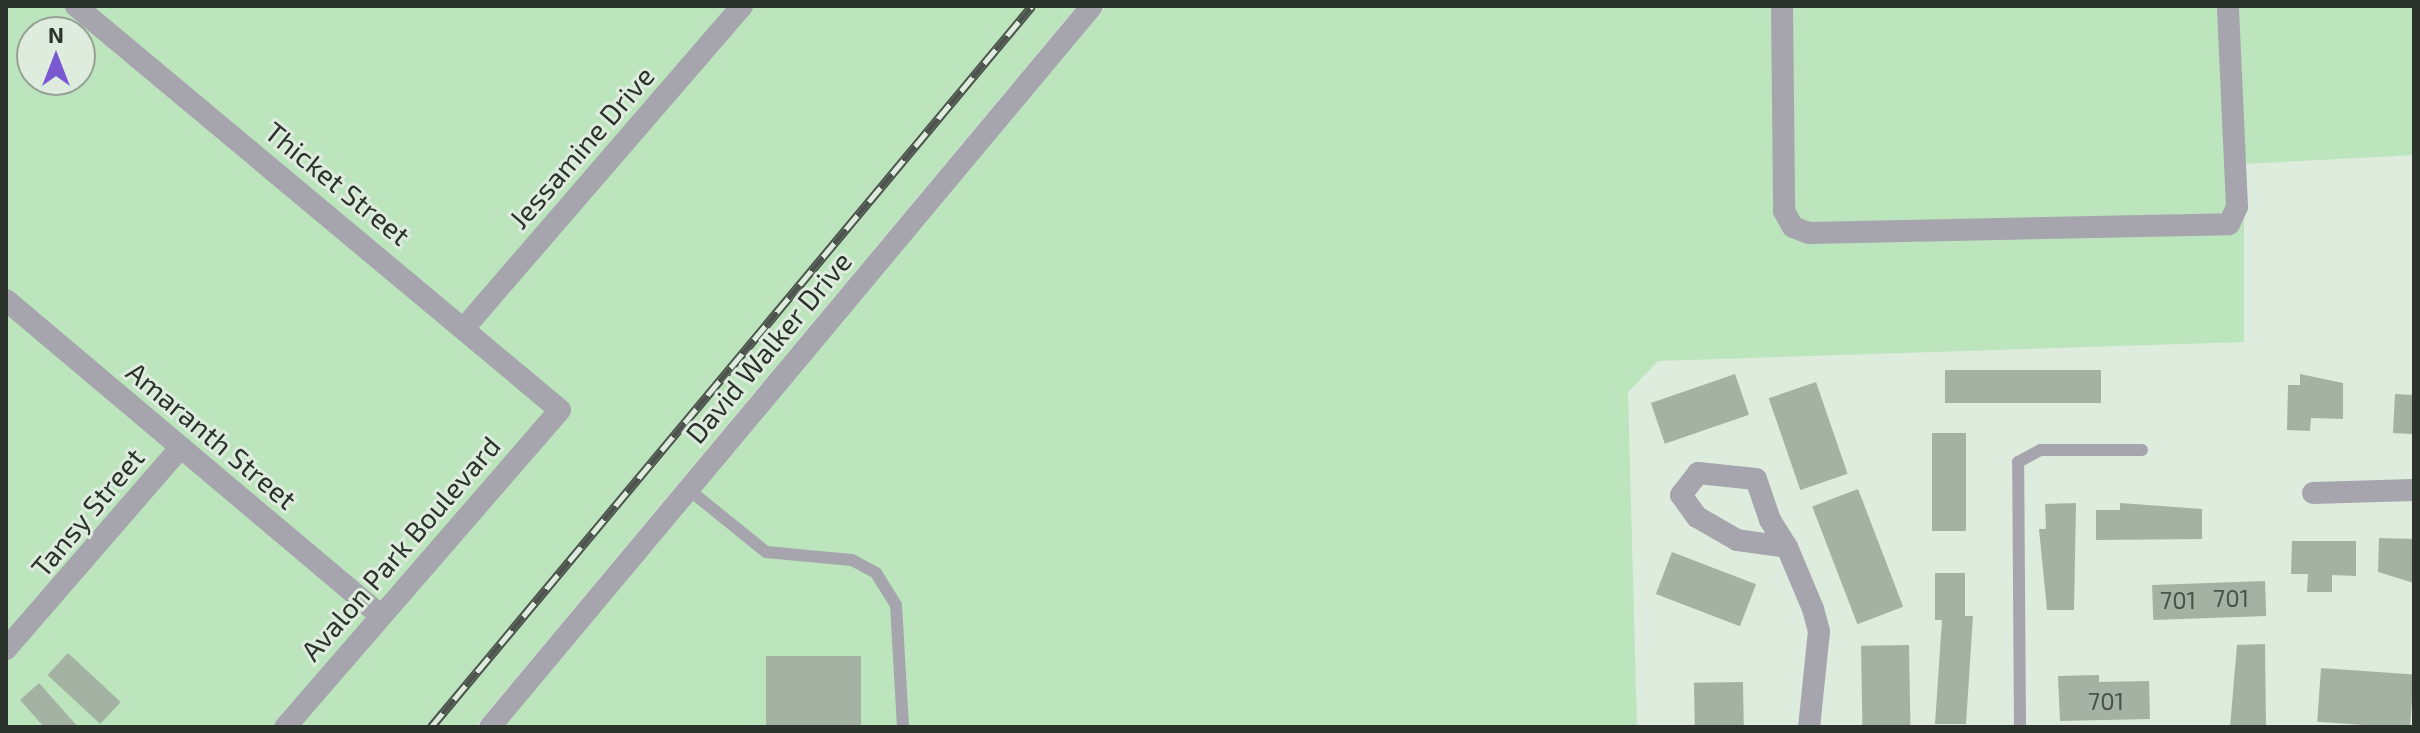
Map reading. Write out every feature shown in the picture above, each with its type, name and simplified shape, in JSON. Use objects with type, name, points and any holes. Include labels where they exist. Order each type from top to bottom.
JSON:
[{"type":"street","name":"Thicket Street","points":[[76,6],[465,327],[560,410]]},
{"type":"street","name":"Jessamine Drive","points":[[465,327],[742,6]]},
{"type":"street","name":"David Walker Drive","points":[[490,727],[1092,6]]},
{"type":"street","points":[[1782,6],[1784,211],[1793,227],[1809,233],[2229,224],[2237,207],[2228,6]]},
{"type":"street","name":"Amaranth Street","points":[[6,300],[380,615]]},
{"type":"street","name":"Avalon Park Boulevard","points":[[285,727],[560,410]]},
{"type":"street","name":"Tansy Street","points":[[6,649],[181,447]]},
{"type":"street","points":[[1787,547],[1737,540],[1697,517],[1681,495],[1698,473],[1756,479],[1787,547],[1819,631],[1809,727]]},
{"type":"street","points":[[2313,493],[2414,490]]},
{"type":"lane","points":[[2020,727],[2018,462],[2041,450],[2142,450]]},
{"type":"lane","points":[[688,489],[766,552],[852,560],[876,573],[896,605],[903,727]]},
{"type":"green space","points":[[6,6],[1077,6],[475,727],[6,727]]},
{"type":"green space","points":[[1106,6],[2414,6],[2414,155],[2244,164],[2244,342],[1658,361],[1628,392],[1637,727],[504,727]]},
{"type":"building","points":[[1945,370],[2101,370],[2101,403],[1945,403]]},
{"type":"building","points":[[1735,374],[1749,415],[1665,444],[1651,403]]},
{"type":"building","points":[[2300,374],[2343,383],[2343,419],[2311,418],[2310,431],[2287,430],[2288,385],[2300,385]]},
{"type":"building","points":[[1816,382],[1848,474],[1800,490],[1769,398]]},
{"type":"building","points":[[2395,394],[2414,395],[2412,434],[2393,433]]},
{"type":"building","points":[[1932,433],[1966,433],[1966,531],[1932,531]]},
{"type":"building","points":[[1858,489],[1903,607],[1857,624],[1812,507]]},
{"type":"building","points":[[2076,503],[2074,610],[2047,610],[2039,529],[2046,529],[2045,504]]},
{"type":"building","points":[[2120,503],[2202,509],[2202,539],[2096,540],[2096,510],[2120,510]]},
{"type":"building","points":[[2379,538],[2414,539],[2414,583],[2378,572]]},
{"type":"building","points":[[2292,541],[2356,541],[2356,576],[2332,575],[2332,592],[2307,592],[2308,574],[2291,574]]},
{"type":"building","points":[[1672,552],[1756,584],[1740,626],[1656,594]]},
{"type":"building","points":[[1935,573],[1965,573],[1965,616],[1973,616],[1966,724],[1935,724],[1942,620],[1935,620]]},
{"type":"building","points":[[2265,581],[2266,616],[2153,620],[2152,585]]},
{"type":"building","points":[[2265,644],[2266,727],[2230,727],[2237,645]]},
{"type":"building","points":[[1909,645],[1910,727],[1862,727],[1861,646]]},
{"type":"building","points":[[68,653],[121,702],[100,724],[48,675]]},
{"type":"building","points":[[766,656],[861,656],[861,727],[766,727]]},
{"type":"building","points":[[2321,668],[2414,674],[2410,727],[2317,722]]},
{"type":"building","points":[[2099,675],[2099,682],[2149,681],[2150,719],[2060,721],[2058,676]]},
{"type":"building","points":[[1743,682],[1744,727],[1695,727],[1694,683]]},
{"type":"building","points":[[39,683],[78,727],[44,727],[20,700]]},
{"type":"railway","points":[[431,727],[1032,6]]}]
